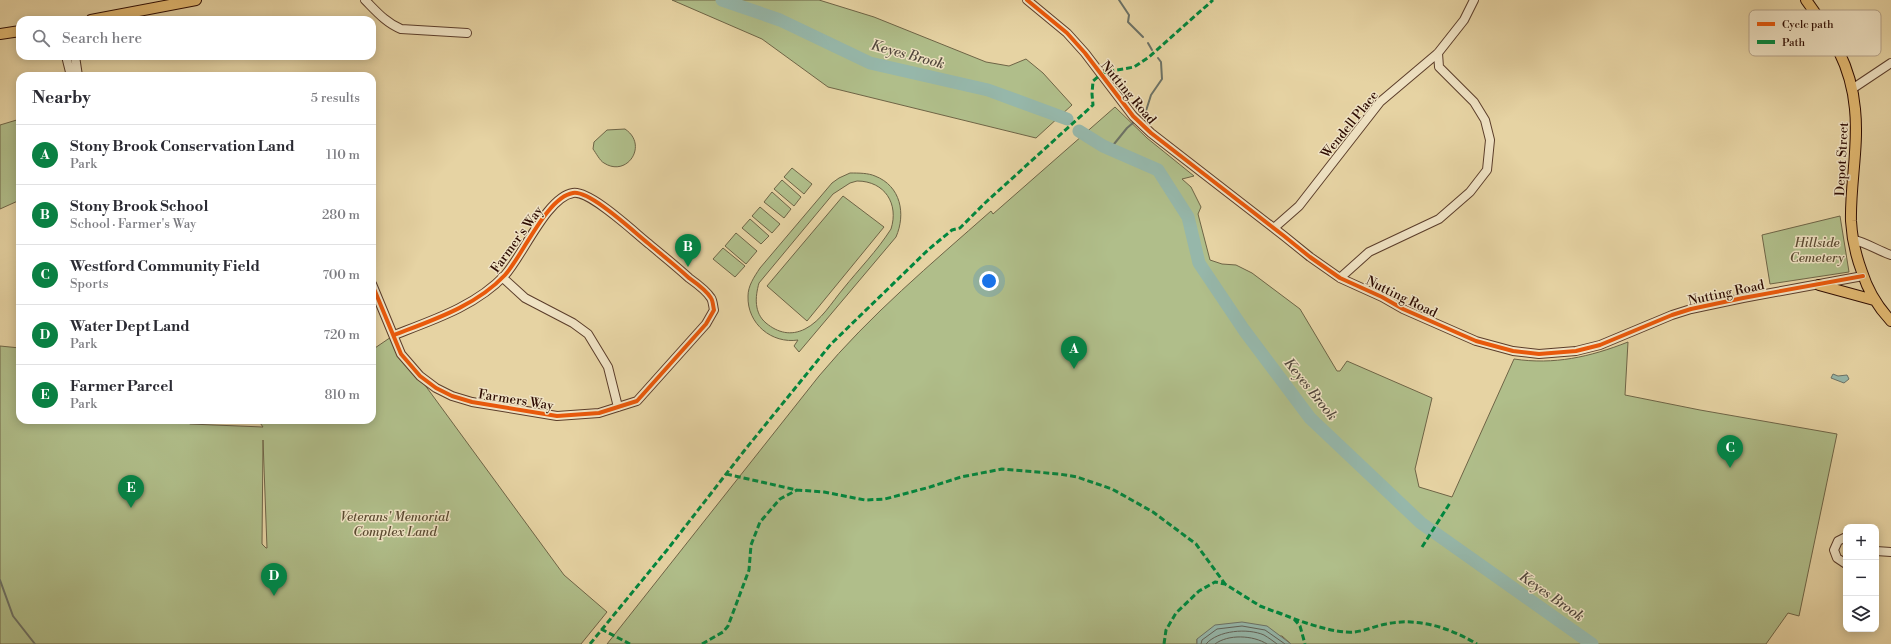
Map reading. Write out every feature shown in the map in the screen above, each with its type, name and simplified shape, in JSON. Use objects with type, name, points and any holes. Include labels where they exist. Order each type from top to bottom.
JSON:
[{"type":"main road","points":[[112,16],[196,0]]},
{"type":"main road","name":"Depot Street","points":[[1806,0],[1813,10]]},
{"type":"main road","points":[[0,34],[16,32]]},
{"type":"main road","name":"Depot Street","points":[[1841,56],[1848,72],[1852,89],[1856,130],[1851,212],[1856,255],[1863,276],[1874,300],[1891,321]]},
{"type":"main road","points":[[1819,285],[1874,300]]},
{"type":"street","points":[[365,0],[380,16],[393,26],[401,29],[468,32]]},
{"type":"street","name":"Nutting Road","points":[[1027,0],[1067,33],[1085,53],[1133,116],[1150,133],[1310,257],[1340,278],[1382,297],[1403,309],[1476,341],[1513,351],[1539,354],[1576,351],[1600,345],[1666,317],[1691,309],[1863,276]]},
{"type":"street","name":"Wendell Place","points":[[1274,228],[1299,206],[1380,102],[1438,54],[1464,20],[1474,0]]},
{"type":"street","points":[[1340,278],[1369,252],[1439,219],[1470,192],[1487,170],[1490,140],[1485,120],[1474,102],[1439,67],[1438,54]]},
{"type":"street","points":[[67,60],[70,72]]},
{"type":"street","points":[[76,60],[77,72]]},
{"type":"street","points":[[1852,89],[1891,63]]},
{"type":"street","name":"Farmer's Way","points":[[394,335],[424,324],[459,308],[489,291],[502,277],[559,198],[574,192],[586,194],[610,211],[697,284],[711,298]]},
{"type":"street","points":[[1854,240],[1891,255]]},
{"type":"street","points":[[1856,255],[1871,248]]},
{"type":"street","points":[[502,277],[525,298],[573,323],[588,334],[608,367],[618,407]]},
{"type":"street","points":[[376,293],[394,335]]},
{"type":"street","name":"Farmers Way","points":[[394,335],[401,354],[420,376],[436,388],[463,400],[557,416],[599,413],[637,401],[706,324],[714,310],[711,298]]},
{"type":"street","points":[[1843,538],[1838,541],[1834,550],[1837,558],[1843,562]]},
{"type":"street","points":[[1879,551],[1891,552]]},
{"type":"green space","name":"Keyes Brook","points":[[672,0],[819,0],[874,17],[986,62],[1009,66],[1026,59],[1043,73],[1072,105],[1036,138],[828,87],[762,39]]},
{"type":"green space","points":[[1115,107],[1147,138],[1194,176],[1182,179],[1191,187],[1201,207],[1198,214],[1210,260],[1222,264],[1236,265],[1252,273],[1300,309],[1337,371],[1340,371],[1347,361],[1432,398],[1415,469],[1419,487],[1452,497],[1514,359],[1543,361],[1586,356],[1628,342],[1625,395],[1837,434],[1799,616],[1788,613],[1766,644],[1291,644],[1282,636],[1197,639],[1197,644],[607,644],[819,376],[859,332],[902,290],[991,211],[993,214]]},
{"type":"green space","points":[[16,120],[16,202],[0,209],[0,125]]},
{"type":"green space","points":[[625,129],[632,136],[635,143],[635,151],[632,158],[627,163],[612,167],[600,159],[593,149],[594,142],[607,130]]},
{"type":"green space","points":[[792,168],[812,184],[804,194],[784,177]]},
{"type":"green space","points":[[850,173],[860,173],[872,175],[884,181],[896,194],[899,202],[901,219],[899,228],[896,237],[799,352],[794,346],[798,340],[779,339],[763,330],[757,323],[749,306],[749,289],[760,268],[832,183]],"holes":[[[857,181],[867,182],[882,190],[888,196],[891,203],[893,220],[891,229],[886,237],[826,311],[811,326],[800,331],[790,333],[775,329],[766,323],[757,310],[756,299],[759,283],[833,194],[850,183]]]},
{"type":"green space","points":[[782,180],[801,197],[794,206],[774,189]]},
{"type":"green space","points":[[772,192],[791,209],[784,218],[764,202]]},
{"type":"green space","points":[[843,196],[884,227],[807,321],[767,286]]},
{"type":"green space","points":[[760,207],[780,224],[772,233],[752,216]]},
{"type":"green space","name":"Hillside Cemetery","points":[[1840,216],[1849,272],[1770,284],[1762,235]]},
{"type":"green space","points":[[750,219],[769,236],[761,244],[742,228]]},
{"type":"green space","points":[[736,233],[757,251],[746,264],[725,246]]},
{"type":"green space","points":[[723,248],[745,266],[735,277],[713,259]]},
{"type":"green space","name":"Veterans' Memorial Complex Land","points":[[394,335],[400,351],[564,575],[607,612],[581,644],[0,644],[0,346],[16,348],[16,424],[190,424],[263,427],[261,424],[376,424],[376,347]],"holes":[[[263,440],[267,548],[262,544]]]},
{"type":"water","points":[[1833,374],[1838,376],[1847,375],[1849,379],[1844,383],[1831,378]]},
{"type":"water","points":[[1242,622],[1267,626],[1291,644],[1197,644],[1197,639],[1215,625]]},
{"type":"waterway","name":"Keyes Brook","points":[[722,0],[780,20],[870,63],[988,90],[1067,119]]},
{"type":"waterway","points":[[1119,0],[1129,15],[1128,22],[1143,37]]},
{"type":"waterway","points":[[1148,43],[1152,50]]},
{"type":"waterway","points":[[1140,118],[1145,114],[1151,95],[1162,79],[1161,62],[1158,58]]},
{"type":"waterway","points":[[1110,149],[1127,128],[1134,122]]},
{"type":"waterway","name":"Keyes Brook","points":[[1079,131],[1103,146],[1158,170],[1188,217],[1199,263],[1244,330],[1310,418],[1421,523],[1592,644]]},
{"type":"waterway","points":[[0,580],[13,616],[35,644]]},
{"type":"marked path","points":[[590,644],[831,344],[929,249],[952,230],[960,228],[985,203],[1093,105],[1093,81],[1106,72],[1134,67],[1149,57],[1213,0]]},
{"type":"marked path","points":[[726,474],[797,490],[824,492],[865,500],[885,499],[961,477],[1002,469],[1077,477],[1112,489],[1153,512],[1196,544],[1225,584]]},
{"type":"marked path","points":[[702,644],[723,632],[728,626],[749,570],[751,545],[760,522],[780,499],[797,490]]},
{"type":"marked path","points":[[1422,547],[1450,503]]},
{"type":"marked path","points":[[1164,644],[1166,630],[1176,613],[1199,591],[1215,582],[1225,584],[1260,606],[1281,614]]},
{"type":"marked path","points":[[1277,612],[1315,626],[1346,632],[1354,632],[1398,622],[1422,623],[1456,633],[1477,644]]},
{"type":"marked path","points":[[1294,619],[1300,626],[1305,644]]},
{"type":"marked path","points":[[601,629],[630,644]]},
{"type":"cycle path","points":[[1027,0],[1067,33],[1085,53],[1133,116],[1151,133],[1310,257],[1340,278],[1382,297],[1403,309],[1476,341],[1513,351],[1539,354],[1576,351],[1600,345],[1672,315],[1691,309],[1863,276]]},
{"type":"cycle path","points":[[376,294],[401,354],[420,376],[436,388],[452,396],[472,402],[557,416],[599,413],[637,401],[706,324],[714,310],[712,299],[698,284],[612,213],[590,198],[581,194],[573,193],[563,197],[545,215],[512,266],[494,286],[467,304],[453,311],[394,335]]},
{"type":"place","name":"Stony Brook School","points":[[688,267]]},
{"type":"place","name":"Stony Brook Conservation Land","points":[[1074,369]]},
{"type":"place","name":"Westford Community Field","points":[[1730,468]]},
{"type":"place","name":"Farmer Parcel","points":[[131,508]]},
{"type":"place","name":"Water Dept Land","points":[[274,596]]}]
